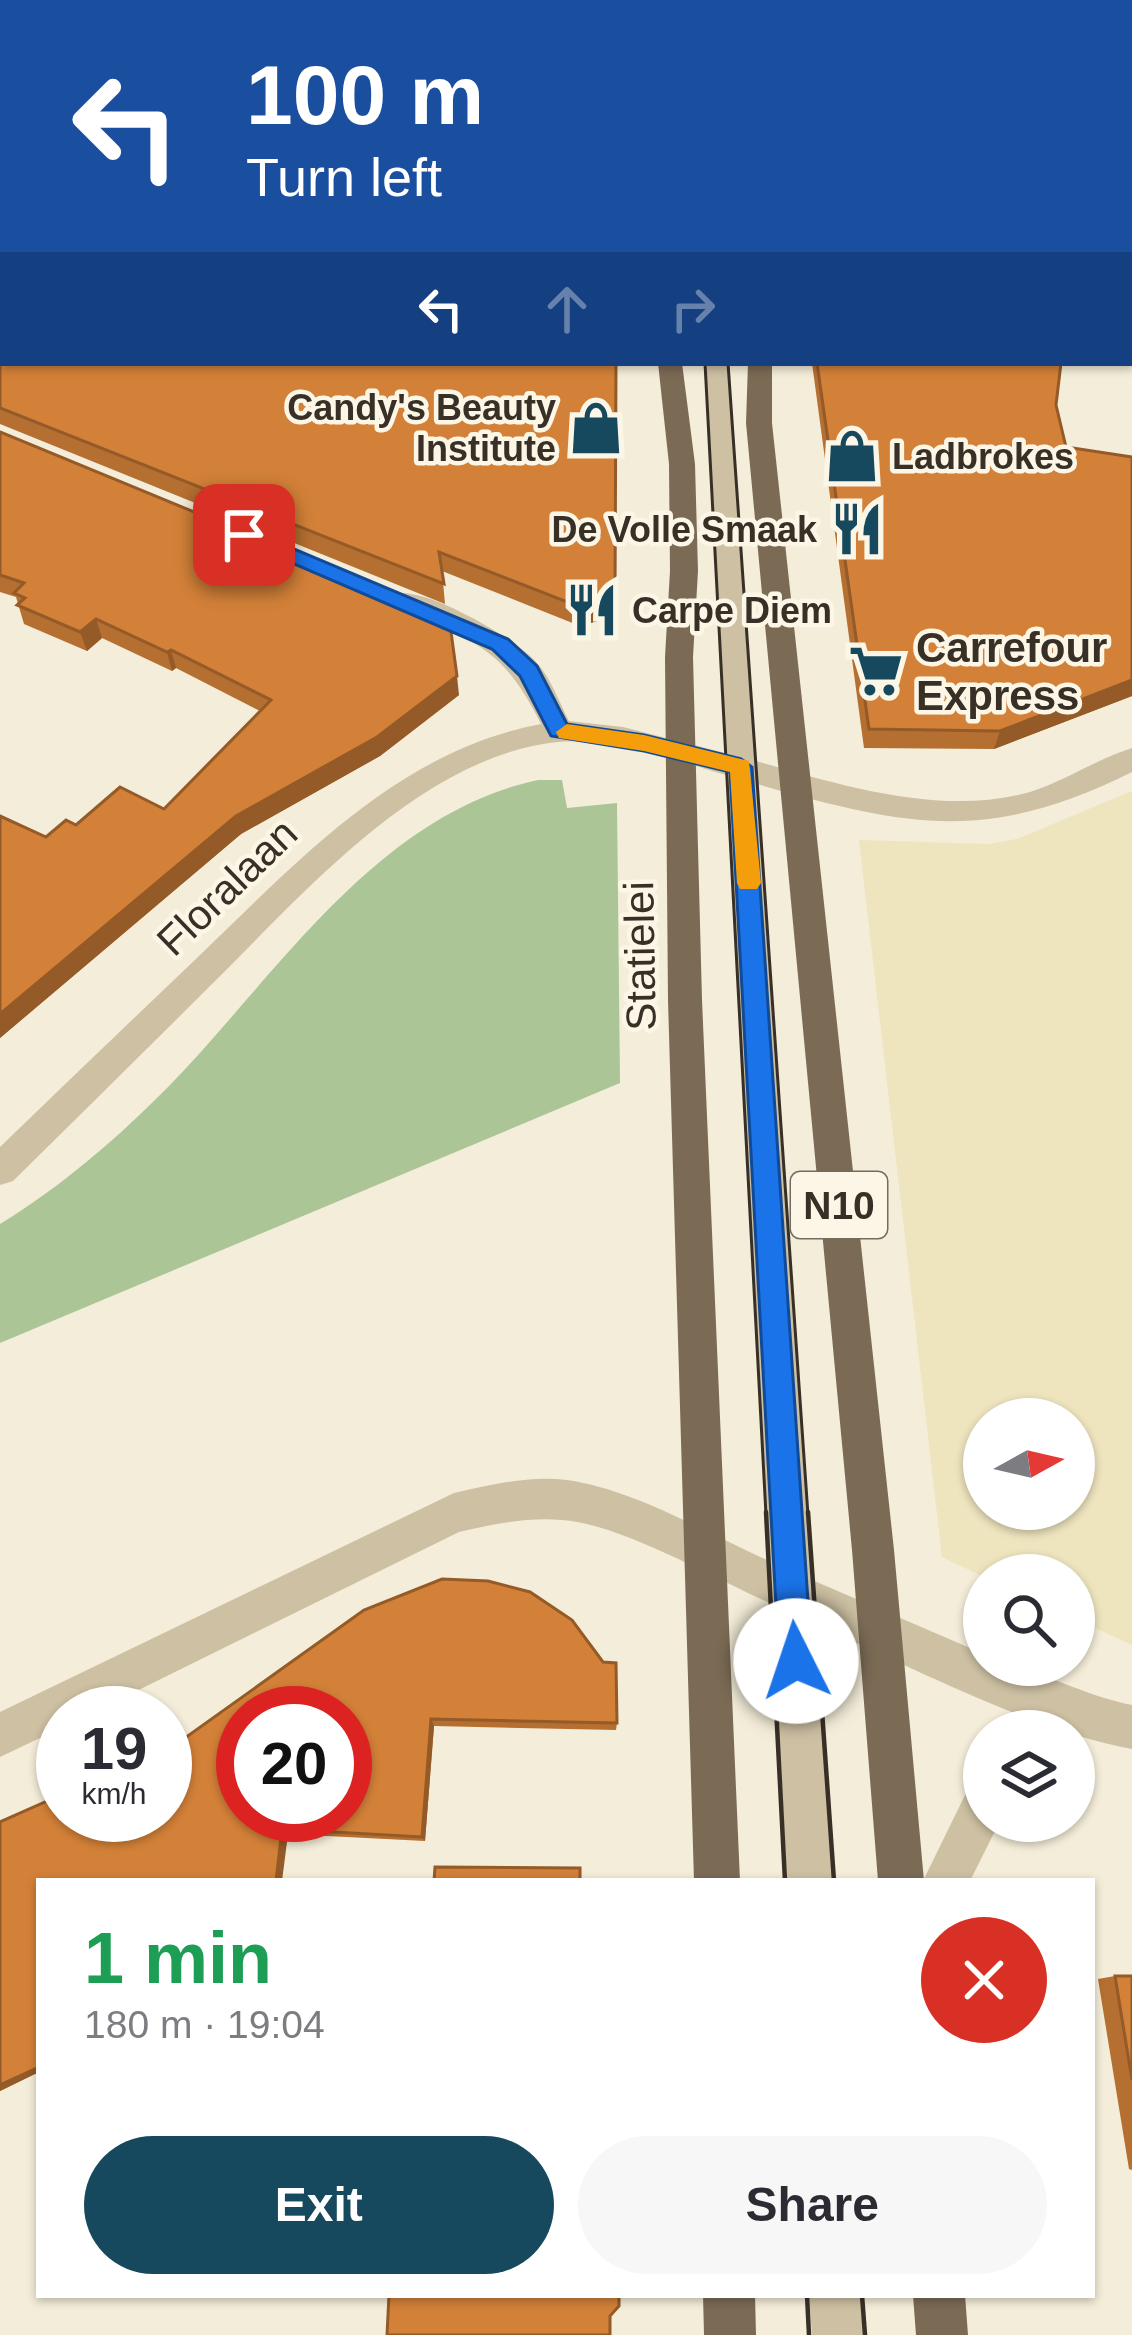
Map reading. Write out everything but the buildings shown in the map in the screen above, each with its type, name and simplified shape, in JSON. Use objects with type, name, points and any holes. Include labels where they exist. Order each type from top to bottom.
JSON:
[{"type":"main road","name":"Statielei","points":[[670,366],[682,486],[681,752],[702,1549],[717,1878]]},
{"type":"main road","name":"N10","points":[[760,366],[759,423],[901,1878]]},
{"type":"main road","points":[[729,2298],[730,2335]]},
{"type":"main road","points":[[939,2298],[942,2335]]},
{"type":"street","points":[[716,366],[809,1878]]},
{"type":"street","points":[[382,591],[500,644],[529,672],[559,731],[681,752],[869,800],[970,813],[1024,805],[1132,759]]},
{"type":"street","name":"Floralaan","points":[[0,1170],[337,842],[388,803],[441,773],[496,748],[559,731]]},
{"type":"street","points":[[0,1735],[454,1513],[511,1500],[566,1500],[614,1513],[1104,1728]]},
{"type":"street","points":[[947,1878],[965,1842]]},
{"type":"street","points":[[835,2298],[838,2335]]},
{"type":"green space","points":[[538,780],[562,780],[567,808],[617,803],[620,1083],[0,1343],[0,1224],[67,1177],[151,1104],[291,949],[379,863],[427,827],[480,799]]},
{"type":"shaded area","points":[[1132,791],[1132,1645],[1095,1628],[1095,1554],[963,1554],[963,1567],[942,1557],[859,840],[988,844],[1017,839]]},
{"type":"tram line","points":[[705,366],[766,1515]]},
{"type":"tram line","points":[[728,366],[808,1515]]},
{"type":"tram line","points":[[766,1512],[785,1878]]},
{"type":"tram line","points":[[808,1512],[834,1878]]},
{"type":"tram line","points":[[807,2298],[809,2335]]},
{"type":"tram line","points":[[862,2298],[865,2335]]},
{"type":"slow traffic","points":[[567,732],[644,743],[741,767],[749,883]]},
{"type":"place","name":"Candy's Beauty Institute","points":[[596,428]]},
{"type":"place","name":"Ladbrokes","points":[[852,456]]},
{"type":"place","name":"De Volle Smaak","points":[[857,529]]},
{"type":"place","name":"Carpe Diem","points":[[592,610]]},
{"type":"place","name":"Carrefour Express","points":[[876,671]]},
{"type":"route","points":[[244,535],[446,617],[500,644],[529,672],[559,731],[644,743],[741,767],[796,1661]]}]
